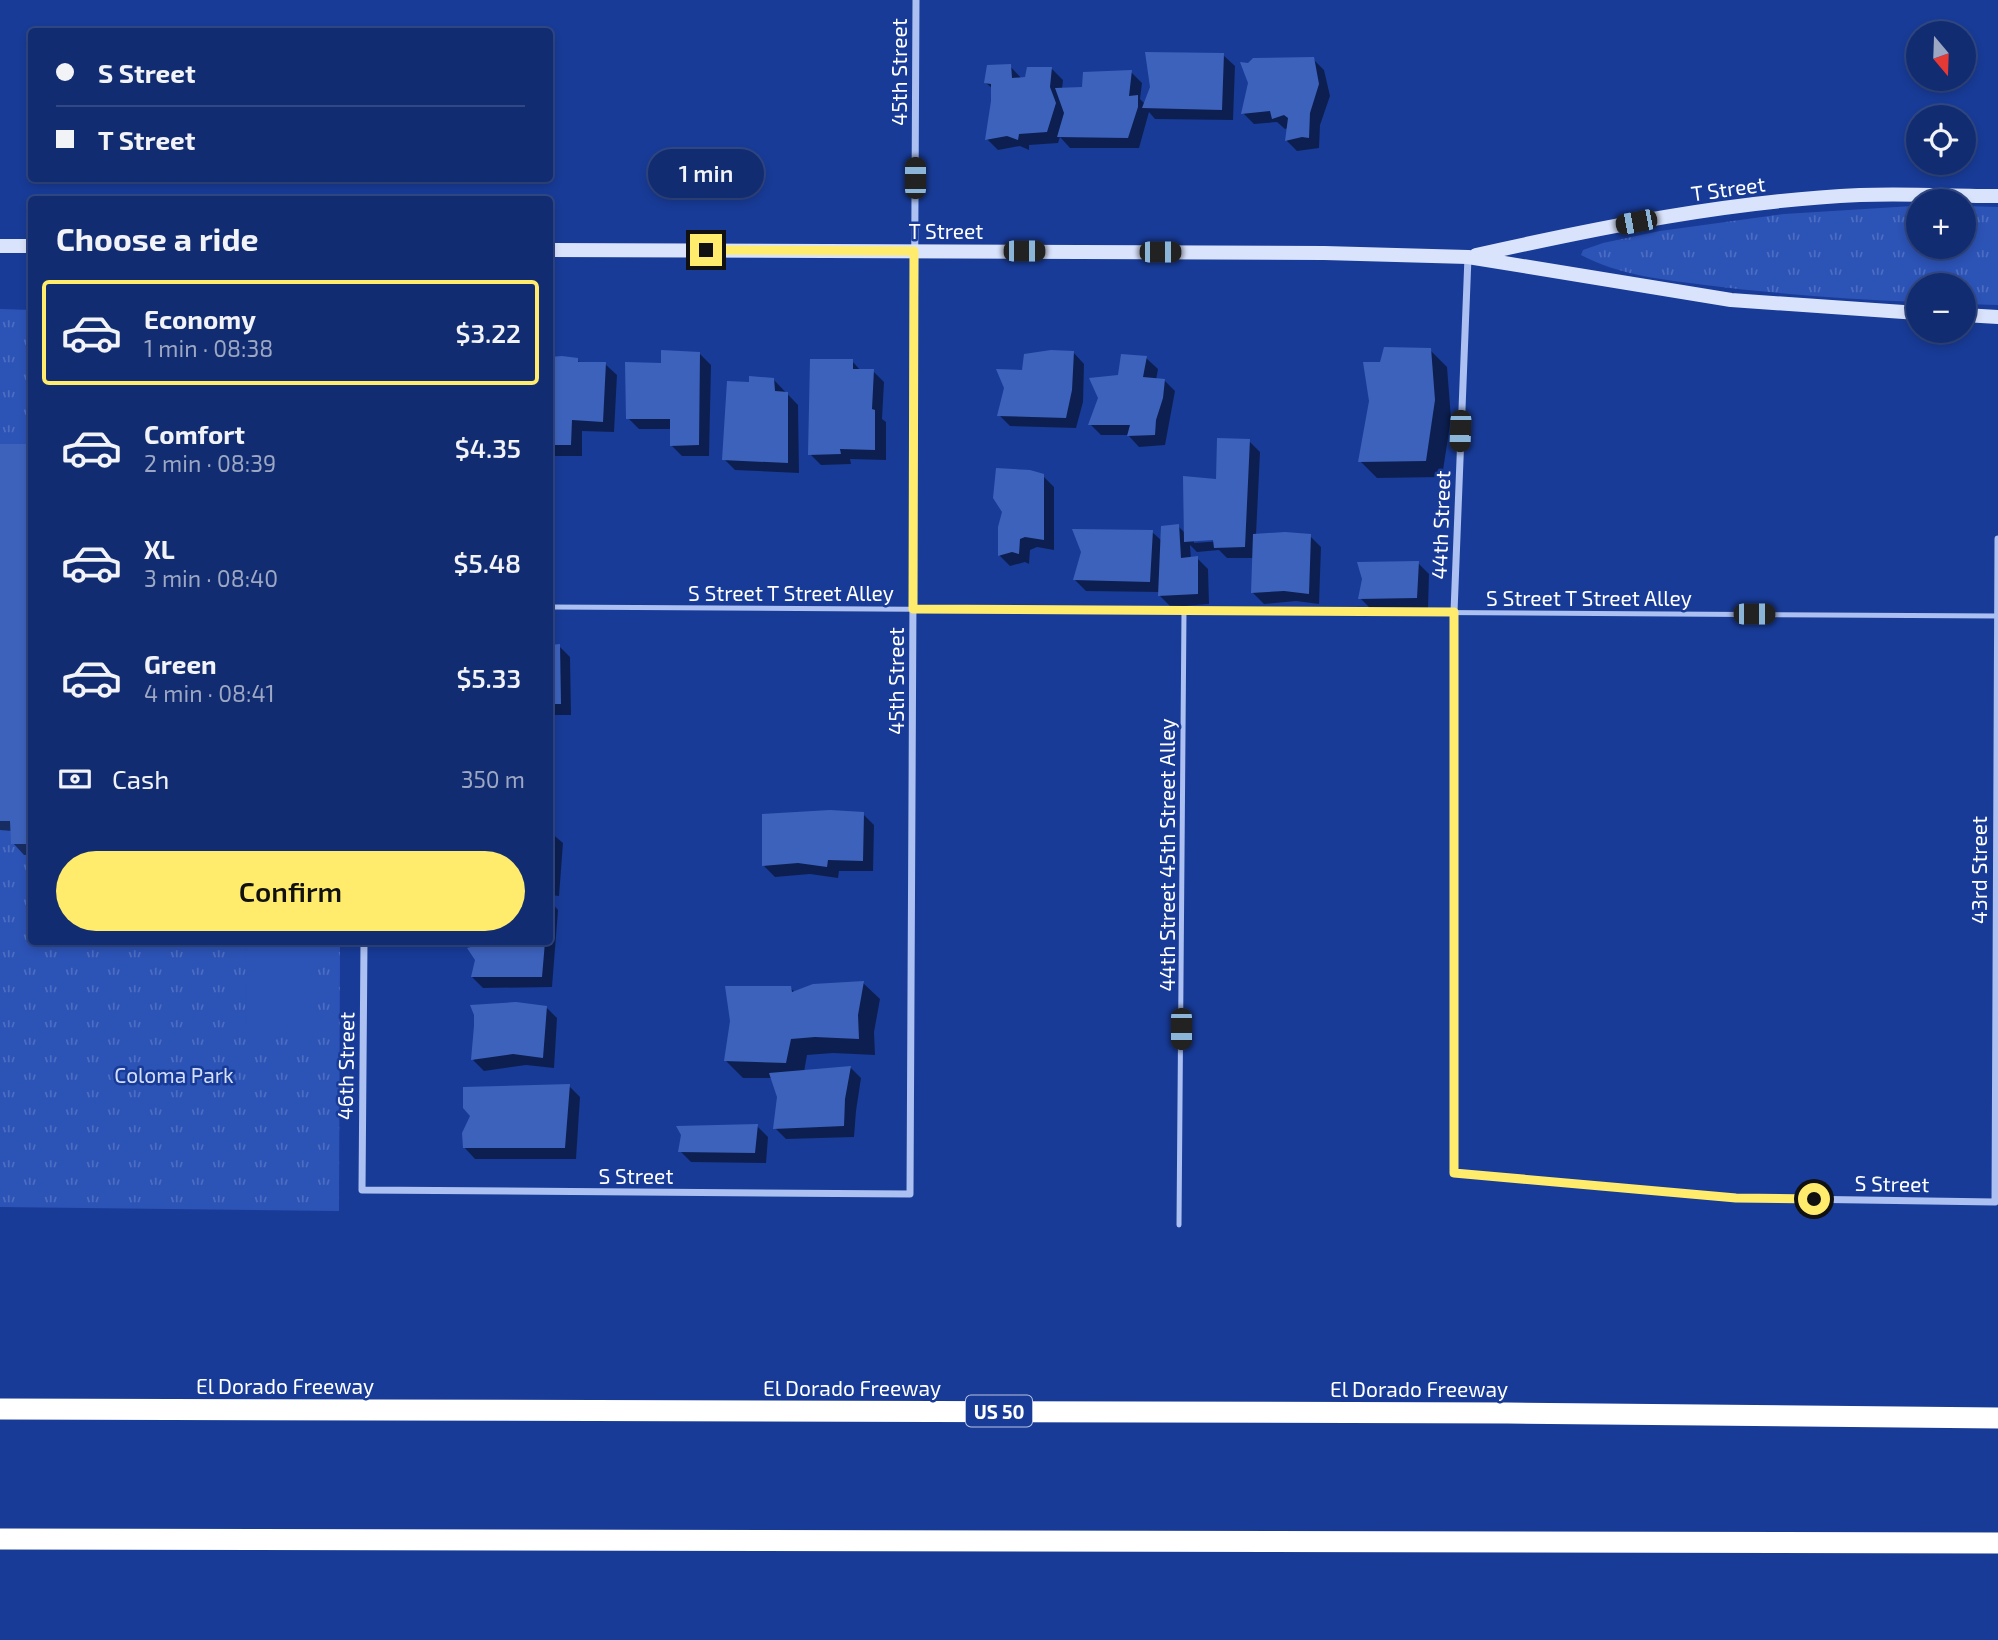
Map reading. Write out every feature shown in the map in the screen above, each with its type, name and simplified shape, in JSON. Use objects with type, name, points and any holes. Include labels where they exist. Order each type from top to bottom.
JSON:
[{"type":"highway","name":"El Dorado Freeway","points":[[0,1409],[1508,1413],[1998,1418]]},
{"type":"highway","points":[[0,1539],[1998,1543]]},
{"type":"street","name":"45th Street","points":[[910,1194],[916,0]]},
{"type":"street","name":"T Street","points":[[1468,257],[1636,222],[1758,204],[1860,195],[1998,196]]},
{"type":"street","points":[[0,246],[28,246]]},
{"type":"street","name":"T Street","points":[[553,250],[1310,253],[1468,257],[1731,300],[1906,312]]},
{"type":"street","name":"44th Street","points":[[1454,1173],[1454,612],[1468,257]]},
{"type":"street","points":[[1976,316],[1998,317]]},
{"type":"street","name":"43rd Street","points":[[1995,1202],[1998,539]]},
{"type":"street","name":"46th Street","points":[[362,1190],[364,945]]},
{"type":"street","name":"S Street","points":[[1454,1173],[1736,1198],[1995,1202]]},
{"type":"street","name":"S Street","points":[[362,1190],[910,1194]]},
{"type":"lane","name":"S Street T Street Alley","points":[[553,607],[1997,616]]},
{"type":"lane","name":"44th Street 45th Street Alley","points":[[1179,1224],[1184,611]]},
{"type":"green space","points":[[1976,206],[1998,207],[1998,305],[1976,304],[1976,273],[1906,273],[1906,301],[1812,296],[1658,279],[1626,272],[1581,255],[1583,250],[1603,243],[1660,231],[1784,214],[1906,207],[1906,259],[1976,259]]},
{"type":"green space","name":"Coloma Park","points":[[0,309],[28,310],[28,945],[340,945],[339,1211],[0,1207]]},
{"type":"green space","points":[[246,945],[318,945],[318,1031],[245,1031]]},
{"type":"building","points":[[1145,52],[1224,53],[1222,110],[1142,108],[1150,87]]},
{"type":"building","points":[[1314,57],[1319,84],[1310,113],[1309,138],[1285,141],[1288,118],[1284,115],[1272,119],[1270,111],[1241,114],[1248,83],[1240,62],[1248,63],[1253,58]]},
{"type":"building","points":[[1011,64],[1012,78],[1025,77],[1027,67],[1052,67],[1050,87],[1056,103],[1047,132],[1019,134],[1018,140],[1007,136],[985,140],[991,101],[991,84],[984,83],[987,65]]},
{"type":"building","points":[[1132,70],[1129,96],[1138,95],[1138,107],[1128,138],[1057,137],[1064,113],[1055,88],[1082,87],[1083,72]]},
{"type":"building","points":[[1384,347],[1431,348],[1435,400],[1426,461],[1358,462],[1369,401],[1363,362],[1380,362]]},
{"type":"building","points":[[661,350],[700,352],[699,445],[670,446],[670,419],[626,419],[625,362],[661,363]]},
{"type":"building","points":[[1051,350],[1074,351],[1072,390],[1066,418],[997,416],[1004,388],[996,369],[1022,370],[1024,354]]},
{"type":"building","points":[[1121,354],[1147,356],[1143,377],[1165,379],[1155,435],[1127,436],[1130,425],[1088,425],[1098,398],[1089,378],[1118,375]]},
{"type":"building","points":[[553,357],[578,358],[578,362],[606,362],[603,422],[572,420],[571,445],[553,445]]},
{"type":"building","points":[[810,359],[853,359],[853,369],[874,369],[872,409],[875,410],[875,450],[840,449],[841,454],[808,455]]},
{"type":"building","points":[[749,376],[774,378],[775,391],[788,392],[788,463],[722,460],[727,381],[749,382]]},
{"type":"building","points":[[1217,438],[1250,439],[1245,547],[1214,548],[1213,540],[1184,542],[1183,476],[1216,479]]},
{"type":"building","points":[[0,444],[28,444],[28,844],[11,844],[10,821],[0,821]]},
{"type":"building","points":[[996,468],[1030,470],[1044,474],[1044,540],[1025,537],[1020,539],[1019,554],[1012,552],[998,556],[998,527],[1002,512],[993,498]]},
{"type":"building","points":[[1179,524],[1181,558],[1198,556],[1198,594],[1158,596],[1161,526]]},
{"type":"building","points":[[1072,529],[1153,530],[1150,582],[1073,580],[1081,552]]},
{"type":"building","points":[[1253,534],[1311,534],[1309,594],[1284,591],[1251,593]]},
{"type":"building","points":[[1419,561],[1417,598],[1358,599],[1362,579],[1357,562]]},
{"type":"building","points":[[560,644],[561,704],[553,704],[553,645]]},
{"type":"building","points":[[830,810],[864,812],[863,861],[828,860],[827,867],[798,863],[762,866],[762,814]]},
{"type":"building","points":[[478,945],[545,945],[542,977],[471,977],[475,960],[467,948]]},
{"type":"building","points":[[864,981],[858,1015],[859,1039],[791,1039],[786,1063],[724,1061],[730,1021],[725,986],[791,986],[792,992],[813,984]]},
{"type":"building","points":[[516,1002],[547,1006],[543,1058],[513,1054],[471,1060],[474,1015],[470,1005]]},
{"type":"building","points":[[851,1066],[845,1099],[844,1126],[773,1129],[777,1097],[769,1073]]},
{"type":"building","points":[[570,1084],[565,1148],[463,1148],[462,1133],[470,1116],[463,1108],[463,1087]]},
{"type":"building","points":[[758,1124],[755,1153],[678,1152],[681,1135],[676,1126]]},
{"type":"route","points":[[706,250],[914,251],[916,319],[913,609],[1454,612],[1454,1173],[1736,1198],[1814,1199]]}]
